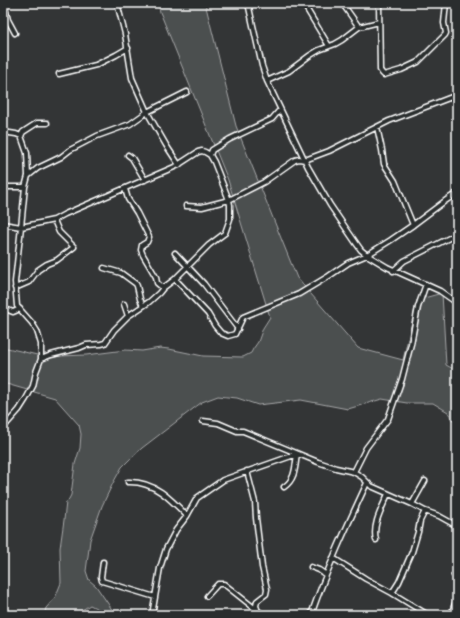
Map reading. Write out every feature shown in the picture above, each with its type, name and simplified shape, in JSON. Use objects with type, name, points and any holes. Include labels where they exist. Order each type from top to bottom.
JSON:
[{"type":"street","points":[[4,3],[8,20],[15,33]]},
{"type":"street","points":[[117,3],[128,48],[132,78],[148,112],[179,165]]},
{"type":"street","points":[[248,3],[266,81],[304,160],[330,205],[356,244],[361,250],[394,271],[440,291],[457,304]]},
{"type":"street","points":[[303,3],[329,46]]},
{"type":"street","points":[[342,3],[359,27]]},
{"type":"street","points":[[379,3],[380,70],[384,75],[401,70],[418,62],[445,35],[444,20],[446,3]]},
{"type":"street","points":[[266,81],[289,71],[309,56],[342,40],[359,27],[379,22]]},
{"type":"street","points":[[59,74],[96,65],[128,48]]},
{"type":"street","points":[[28,176],[38,168],[61,157],[70,150],[97,136],[130,124],[148,112],[187,92]]},
{"type":"street","points":[[186,206],[202,207],[229,200],[264,182],[295,160],[304,160],[329,151],[389,121],[457,95]]},
{"type":"street","points":[[210,155],[212,150],[230,139],[272,120],[278,112],[281,111]]},
{"type":"street","points":[[21,136],[23,132],[37,123],[47,123]]},
{"type":"street","points":[[377,127],[384,164],[395,181],[413,225]]},
{"type":"street","points":[[3,132],[21,136]]},
{"type":"street","points":[[3,428],[19,410],[26,399],[33,386],[41,359],[41,344],[37,331],[17,306],[15,288],[20,227],[25,187],[28,176],[27,153],[21,136]]},
{"type":"street","points":[[3,224],[20,227],[54,220],[179,165],[198,152],[202,151],[210,155],[214,162],[229,200],[230,219],[225,233],[209,245],[149,302],[128,316],[114,330],[105,343],[86,345],[41,359]]},
{"type":"street","points":[[128,155],[132,158],[145,180]]},
{"type":"street","points":[[3,187],[25,187]]},
{"type":"street","points":[[125,189],[128,199],[149,237],[147,242],[142,245],[141,250],[143,256],[156,278],[157,283],[163,288]]},
{"type":"street","points":[[175,278],[208,314],[221,333],[228,336],[235,334],[243,317],[299,294],[413,225],[457,194]]},
{"type":"street","points":[[15,288],[29,282],[38,270],[57,260],[74,247],[59,232],[54,220]]},
{"type":"street","points":[[394,271],[404,261],[457,234]]},
{"type":"street","points":[[176,253],[204,284],[238,329]]},
{"type":"street","points":[[104,268],[121,273],[136,284],[138,286],[140,299],[143,306]]},
{"type":"street","points":[[354,472],[366,448],[388,419],[402,380],[418,307],[426,284]]},
{"type":"street","points":[[124,304],[128,316]]},
{"type":"street","points":[[3,308],[13,312],[20,309]]},
{"type":"street","points":[[203,421],[218,423],[237,431],[243,431],[297,454],[336,468],[354,472],[362,476],[367,483],[372,486],[439,516],[457,526]]},
{"type":"street","points":[[152,615],[160,568],[166,549],[176,530],[187,516],[197,498],[223,480],[297,454]]},
{"type":"street","points":[[284,488],[294,476],[297,454]]},
{"type":"street","points":[[246,471],[255,502],[262,568],[267,589],[266,594],[257,601],[256,606],[258,611]]},
{"type":"street","points":[[412,504],[425,481]]},
{"type":"street","points":[[128,482],[144,484],[159,490],[168,496],[187,516]]},
{"type":"street","points":[[311,615],[326,574],[367,483]]},
{"type":"street","points":[[376,540],[375,534],[377,519],[388,494]]},
{"type":"street","points":[[392,593],[399,582],[412,552],[420,521],[425,511]]},
{"type":"street","points":[[333,558],[428,615]]},
{"type":"street","points":[[103,562],[102,581],[155,598]]},
{"type":"street","points":[[311,567],[326,574]]},
{"type":"street","points":[[207,596],[218,584],[224,584],[265,615]]},
{"type":"street","points":[[451,615],[457,598]]},
{"type":"shaded area","points":[[158,3],[205,3],[236,126],[297,278],[358,348],[403,360],[417,300],[442,293],[446,365],[457,371],[457,418],[452,420],[448,412],[433,403],[407,403],[382,399],[348,409],[301,400],[258,405],[237,398],[218,396],[202,402],[142,448],[122,467],[102,506],[90,540],[86,571],[89,580],[96,586],[114,615],[103,615],[98,609],[90,605],[82,610],[82,615],[44,615],[46,608],[55,598],[61,583],[60,548],[66,502],[71,495],[75,464],[80,448],[81,434],[79,425],[55,398],[3,383],[3,347],[50,358],[125,350],[142,351],[160,348],[203,356],[243,357],[251,353],[270,317],[228,180],[160,12]]}]
